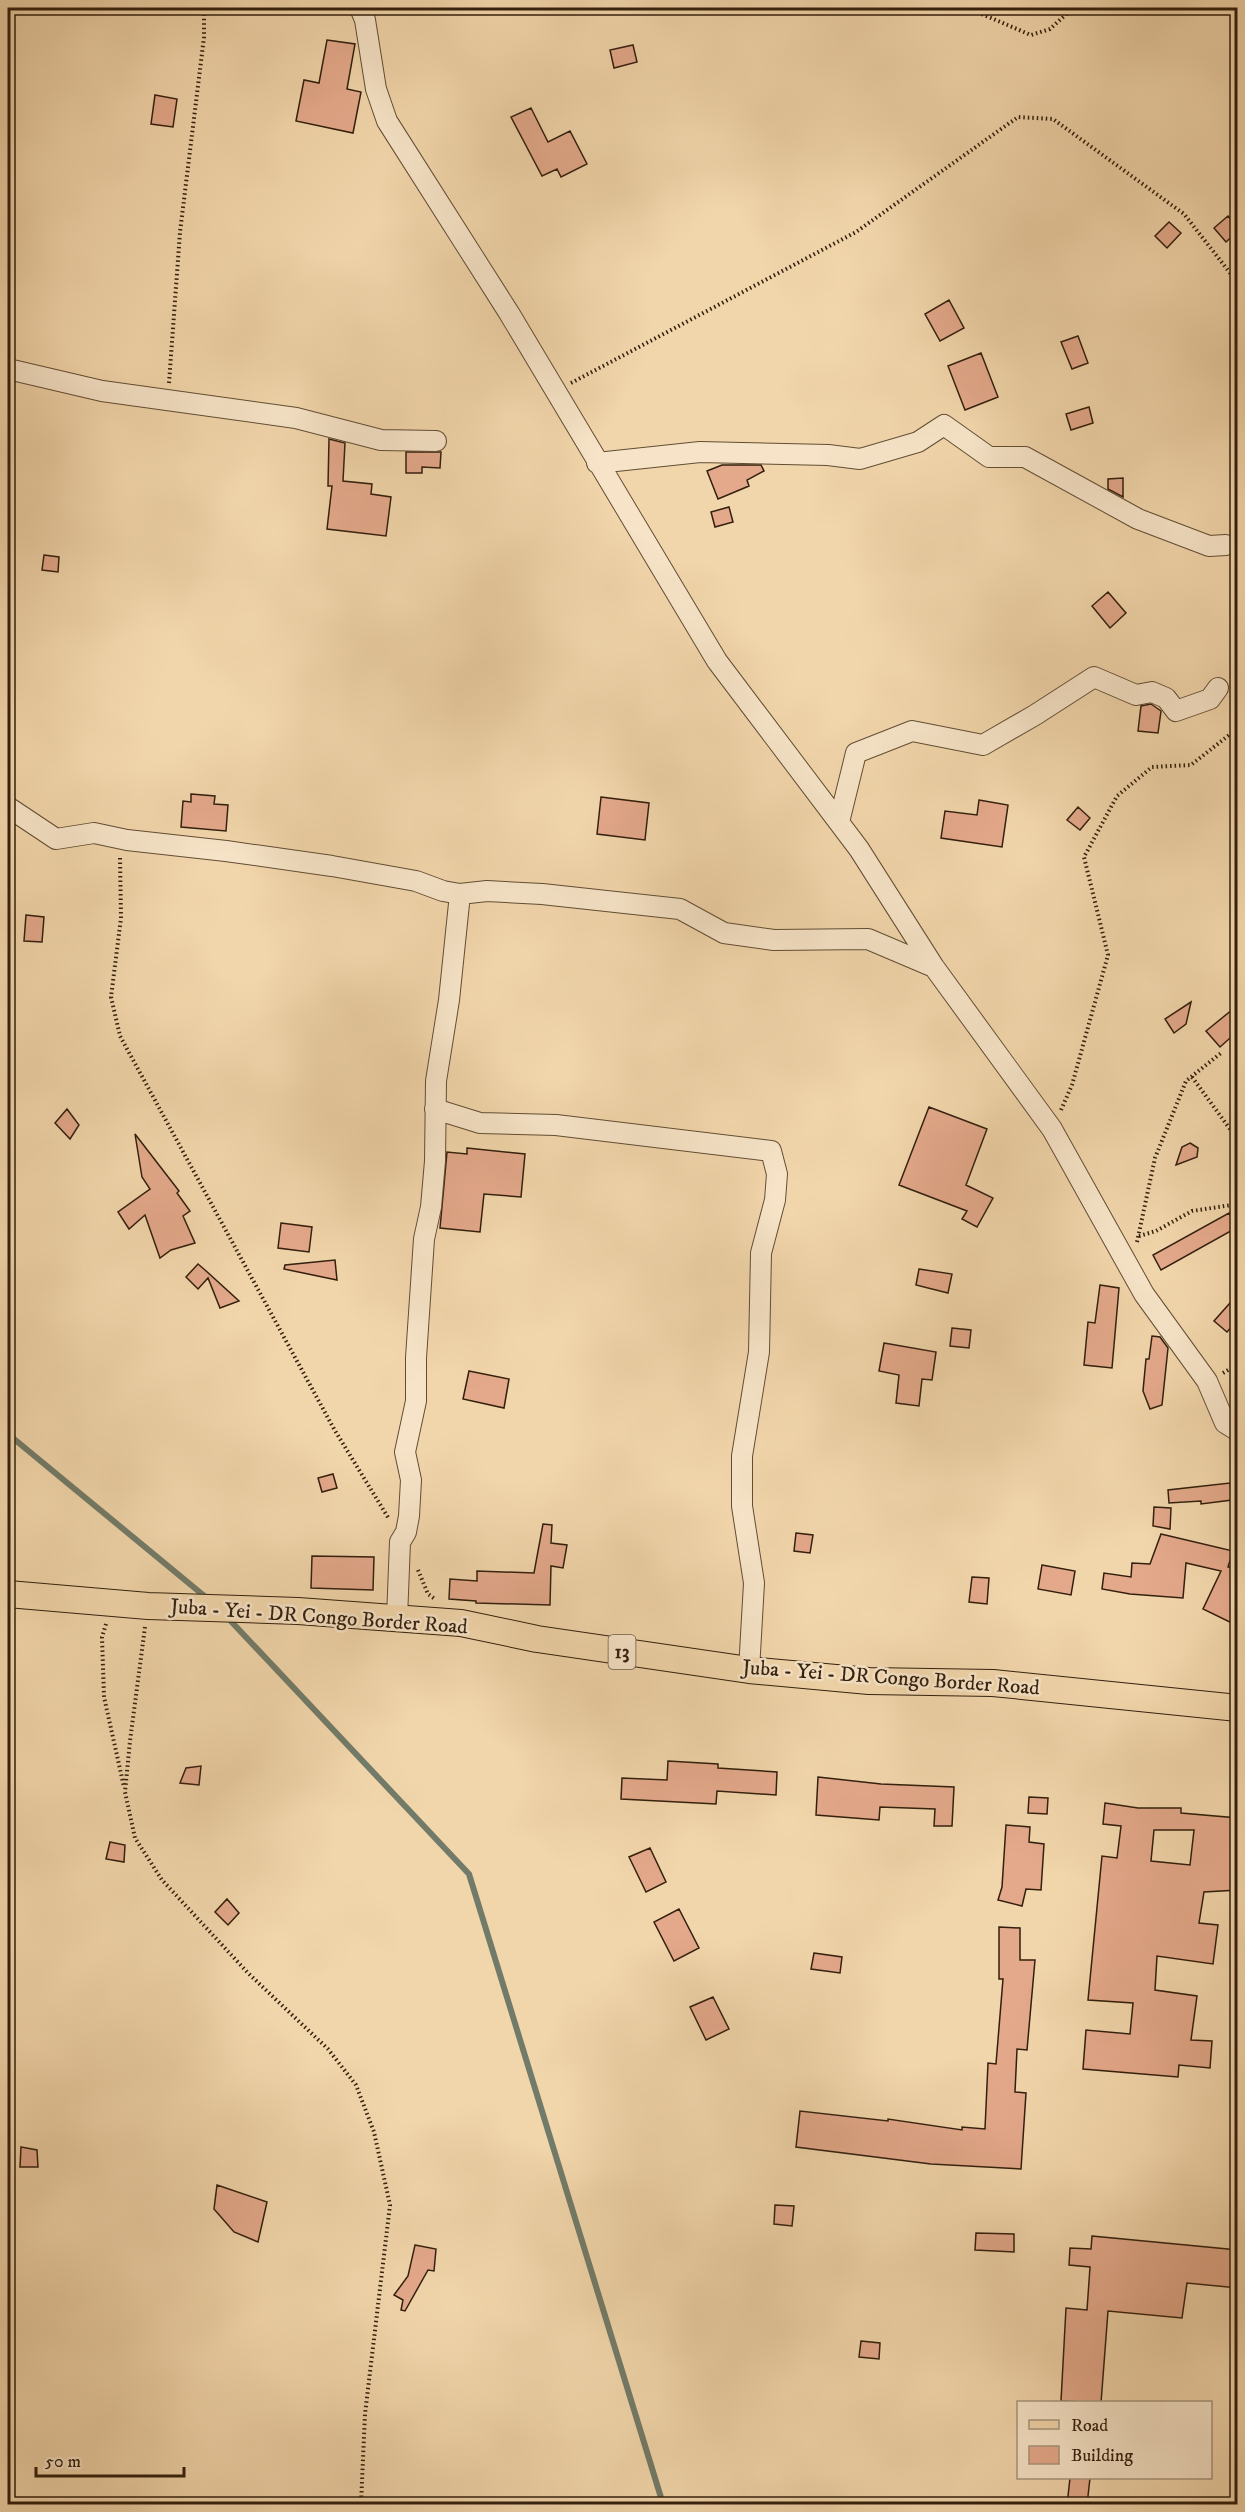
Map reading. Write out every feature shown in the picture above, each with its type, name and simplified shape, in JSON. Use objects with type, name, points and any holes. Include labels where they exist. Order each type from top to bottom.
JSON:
[{"type":"main road","name":"Juba - Yei - DR Congo Border Road","points":[[8,1594],[148,1606],[298,1611],[461,1623],[537,1639],[749,1670],[869,1681],[993,1683],[1238,1708]]},
{"type":"street","points":[[360,8],[365,20],[376,89],[387,121],[509,313],[554,392],[717,661],[859,849],[934,967],[1052,1130],[1130,1272],[1207,1381],[1225,1423],[1238,1431]]},
{"type":"street","points":[[8,369],[102,391],[296,418],[381,440],[436,441]]},
{"type":"street","points":[[597,463],[700,452],[828,454],[860,459],[918,442],[944,425],[989,457],[1025,457],[1138,519],[1209,546],[1226,545]]},
{"type":"street","points":[[839,822],[856,753],[912,731],[983,745],[1035,716],[1094,677],[1137,695],[1152,692],[1166,698],[1176,711],[1210,699],[1218,688]]},
{"type":"street","points":[[8,807],[56,839],[94,833],[127,840],[226,850],[332,866],[416,881],[443,891],[460,894],[487,891],[542,894],[680,909],[724,933],[774,940],[868,939],[934,967]]},
{"type":"street","points":[[397,1618],[400,1542],[406,1532],[410,1516],[411,1479],[405,1452],[416,1401],[416,1358],[424,1239],[431,1207],[435,1161],[436,1080],[449,1000],[460,894]]},
{"type":"street","points":[[435,1109],[480,1123],[556,1125],[771,1151],[777,1174],[775,1200],[761,1253],[759,1352],[742,1456],[742,1506],[754,1584],[749,1670]]},
{"type":"path","points":[[168,401],[180,232],[204,37],[204,8]]},
{"type":"path","points":[[970,8],[1031,35],[1050,29],[1073,8]]},
{"type":"path","points":[[554,392],[856,232],[1018,117],[1053,119],[1184,214],[1238,283]]},
{"type":"path","points":[[1052,1130],[1072,1085],[1108,955],[1084,856],[1116,796],[1152,767],[1191,765],[1238,728]]},
{"type":"path","points":[[127,840],[120,858],[121,918],[111,997],[120,1036],[334,1429],[421,1575],[428,1594],[461,1623]]},
{"type":"path","points":[[1130,1272],[1155,1158],[1186,1081],[1221,1053]]},
{"type":"path","points":[[1192,1077],[1238,1140]]},
{"type":"path","points":[[1138,1237],[1156,1231],[1192,1211],[1238,1204]]},
{"type":"path","points":[[120,1604],[104,1626],[102,1637],[104,1697],[135,1838],[162,1880],[248,1973],[328,2049],[356,2085],[374,2132],[390,2205],[365,2414],[361,2505]]},
{"type":"path","points":[[125,1792],[136,1683],[148,1606]]},
{"type":"building","points":[[327,40],[355,44],[347,89],[361,92],[353,133],[296,121],[304,80],[319,83]]},
{"type":"building","points":[[633,45],[637,62],[614,68],[610,50]]},
{"type":"building","points":[[155,95],[177,99],[173,127],[151,124]]},
{"type":"building","points":[[531,108],[548,142],[570,131],[587,164],[561,177],[557,169],[542,176],[511,117]]},
{"type":"building","points":[[1228,216],[1238,227],[1238,231],[1226,242],[1214,228]]},
{"type":"building","points":[[1169,222],[1181,233],[1167,248],[1155,236]]},
{"type":"building","points":[[949,300],[964,328],[940,341],[925,314]]},
{"type":"building","points":[[1078,336],[1088,363],[1072,369],[1061,342]]},
{"type":"building","points":[[981,353],[998,397],[965,410],[948,366]]},
{"type":"building","points":[[1089,407],[1093,423],[1071,430],[1066,414]]},
{"type":"building","points":[[329,439],[345,443],[343,481],[372,484],[371,494],[391,497],[386,536],[327,529],[332,486],[328,486]]},
{"type":"building","points":[[406,452],[441,452],[440,468],[422,467],[422,473],[406,473]]},
{"type":"building","points":[[722,465],[761,465],[764,471],[747,480],[749,486],[718,499],[707,471]]},
{"type":"building","points":[[1123,478],[1123,497],[1108,489],[1108,479]]},
{"type":"building","points":[[729,507],[733,522],[715,527],[711,512]]},
{"type":"building","points":[[44,555],[59,557],[58,572],[42,570]]},
{"type":"building","points":[[1108,592],[1126,613],[1110,628],[1092,606]]},
{"type":"building","points":[[1151,704],[1161,711],[1158,733],[1138,731],[1141,706]]},
{"type":"building","points":[[191,794],[215,796],[214,804],[228,805],[226,831],[181,827],[183,801],[191,802]]},
{"type":"building","points":[[601,797],[649,803],[645,840],[597,834]]},
{"type":"building","points":[[979,800],[1008,805],[1002,847],[941,838],[945,811],[977,815]]},
{"type":"building","points":[[1078,807],[1090,818],[1080,830],[1067,820]]},
{"type":"building","points":[[26,915],[44,917],[42,942],[24,941]]},
{"type":"building","points":[[1191,1002],[1186,1024],[1174,1033],[1165,1019]]},
{"type":"building","points":[[1238,1005],[1238,1031],[1220,1047],[1206,1031]]},
{"type":"building","points":[[929,1107],[987,1129],[966,1185],[993,1198],[977,1227],[962,1219],[967,1211],[899,1185]]},
{"type":"building","points":[[67,1109],[79,1125],[70,1139],[55,1123]]},
{"type":"building","points":[[135,1134],[179,1191],[177,1193],[190,1211],[183,1216],[195,1243],[171,1250],[160,1258],[145,1215],[129,1229],[118,1212],[150,1189],[142,1177]]},
{"type":"building","points":[[1190,1143],[1198,1148],[1197,1157],[1176,1165],[1182,1147]]},
{"type":"building","points":[[467,1148],[525,1154],[521,1197],[484,1194],[480,1232],[440,1228],[447,1152],[467,1154]]},
{"type":"building","points":[[1229,1213],[1238,1227],[1161,1270],[1153,1255]]},
{"type":"building","points":[[281,1223],[312,1227],[309,1252],[278,1248]]},
{"type":"building","points":[[335,1260],[337,1280],[284,1269],[285,1265]]},
{"type":"building","points":[[198,1264],[239,1301],[220,1308],[208,1278],[198,1289],[186,1277]]},
{"type":"building","points":[[919,1269],[952,1274],[948,1293],[916,1285]]},
{"type":"building","points":[[1100,1285],[1119,1288],[1112,1368],[1084,1365],[1088,1322],[1095,1323]]},
{"type":"building","points":[[1238,1294],[1238,1320],[1227,1332],[1214,1321]]},
{"type":"building","points":[[952,1328],[971,1330],[969,1348],[950,1346]]},
{"type":"building","points":[[1152,1336],[1160,1337],[1168,1348],[1162,1405],[1150,1409],[1143,1391],[1146,1359],[1149,1359]]},
{"type":"building","points":[[884,1343],[936,1352],[932,1380],[922,1379],[919,1406],[896,1403],[899,1375],[879,1371]]},
{"type":"building","points":[[469,1371],[509,1379],[504,1408],[463,1399]]},
{"type":"building","points":[[333,1474],[337,1488],[322,1492],[318,1478]]},
{"type":"building","points":[[1230,1483],[1232,1500],[1201,1504],[1201,1501],[1169,1503],[1168,1490]]},
{"type":"building","points":[[1154,1507],[1171,1508],[1170,1529],[1153,1526]]},
{"type":"building","points":[[543,1524],[552,1525],[551,1543],[567,1545],[563,1568],[551,1566],[550,1605],[476,1603],[476,1601],[449,1599],[450,1579],[477,1581],[477,1571],[534,1573]]},
{"type":"building","points":[[796,1533],[813,1535],[810,1553],[794,1551]]},
{"type":"building","points":[[1161,1534],[1233,1551],[1228,1567],[1238,1569],[1238,1626],[1203,1609],[1221,1571],[1186,1563],[1183,1598],[1130,1594],[1102,1589],[1104,1573],[1131,1577],[1132,1563],[1150,1564]]},
{"type":"building","points":[[312,1556],[374,1557],[373,1590],[311,1588]]},
{"type":"building","points":[[1042,1565],[1075,1571],[1071,1595],[1038,1589]]},
{"type":"building","points":[[972,1577],[989,1578],[987,1604],[969,1602]]},
{"type":"building","points":[[668,1761],[718,1764],[718,1768],[777,1772],[776,1795],[717,1791],[716,1804],[621,1799],[622,1778],[667,1780]]},
{"type":"building","points":[[201,1766],[199,1785],[180,1783],[186,1768]]},
{"type":"building","points":[[818,1777],[881,1784],[954,1787],[952,1826],[934,1826],[935,1809],[880,1807],[879,1820],[816,1815]]},
{"type":"building","points":[[1029,1797],[1048,1798],[1047,1814],[1028,1813]]},
{"type":"building","points":[[1105,1803],[1138,1808],[1181,1808],[1181,1813],[1238,1818],[1238,1890],[1204,1892],[1199,1923],[1218,1925],[1213,1964],[1157,1956],[1155,1990],[1197,1996],[1191,2040],[1212,2041],[1210,2068],[1179,2065],[1178,2077],[1083,2069],[1086,2030],[1130,2034],[1133,2003],[1088,2000],[1102,1856],[1117,1858],[1121,1826],[1103,1824]],"holes":[[[1154,1830],[1194,1830],[1190,1865],[1151,1861]]]},
{"type":"building","points":[[1006,1825],[1030,1827],[1029,1842],[1044,1844],[1041,1890],[1026,1889],[1022,1906],[998,1900],[1002,1887]]},
{"type":"building","points":[[110,1842],[125,1845],[124,1862],[106,1859]]},
{"type":"building","points":[[650,1848],[666,1882],[646,1892],[629,1857]]},
{"type":"building","points":[[227,1899],[239,1913],[228,1925],[215,1912]]},
{"type":"building","points":[[679,1909],[699,1948],[674,1961],[654,1922]]},
{"type":"building","points":[[999,1927],[1020,1928],[1020,1960],[1035,1960],[1027,2050],[1017,2049],[1015,2092],[1026,2093],[1021,2169],[931,2164],[796,2147],[800,2111],[888,2121],[888,2119],[962,2130],[962,2127],[985,2129],[988,2063],[996,2064],[1003,1979],[999,1979]]},
{"type":"building","points":[[814,1953],[842,1957],[840,1973],[811,1969]]},
{"type":"building","points":[[713,1997],[729,2029],[706,2040],[690,2007]]},
{"type":"building","points":[[21,2147],[37,2150],[38,2167],[20,2167]]},
{"type":"building","points":[[217,2185],[267,2202],[258,2242],[234,2232],[214,2209]]},
{"type":"building","points":[[775,2205],[794,2206],[792,2226],[774,2224]]},
{"type":"building","points":[[976,2233],[1014,2234],[1014,2252],[975,2250]]},
{"type":"building","points":[[1092,2236],[1238,2250],[1238,2288],[1187,2283],[1182,2318],[1108,2311],[1101,2401],[1061,2401],[1066,2308],[1087,2310],[1090,2267],[1069,2265],[1070,2248],[1091,2249]]},
{"type":"building","points":[[415,2245],[436,2249],[434,2271],[428,2270],[405,2311],[401,2310],[403,2300],[394,2295],[408,2276]]},
{"type":"building","points":[[861,2341],[880,2343],[879,2359],[859,2357]]},
{"type":"building","points":[[1070,2479],[1090,2479],[1087,2505],[1067,2505]]},
{"type":"waterway","points":[[8,1434],[208,1599]]},
{"type":"waterway","points":[[227,1617],[469,1874],[663,2504]]}]
